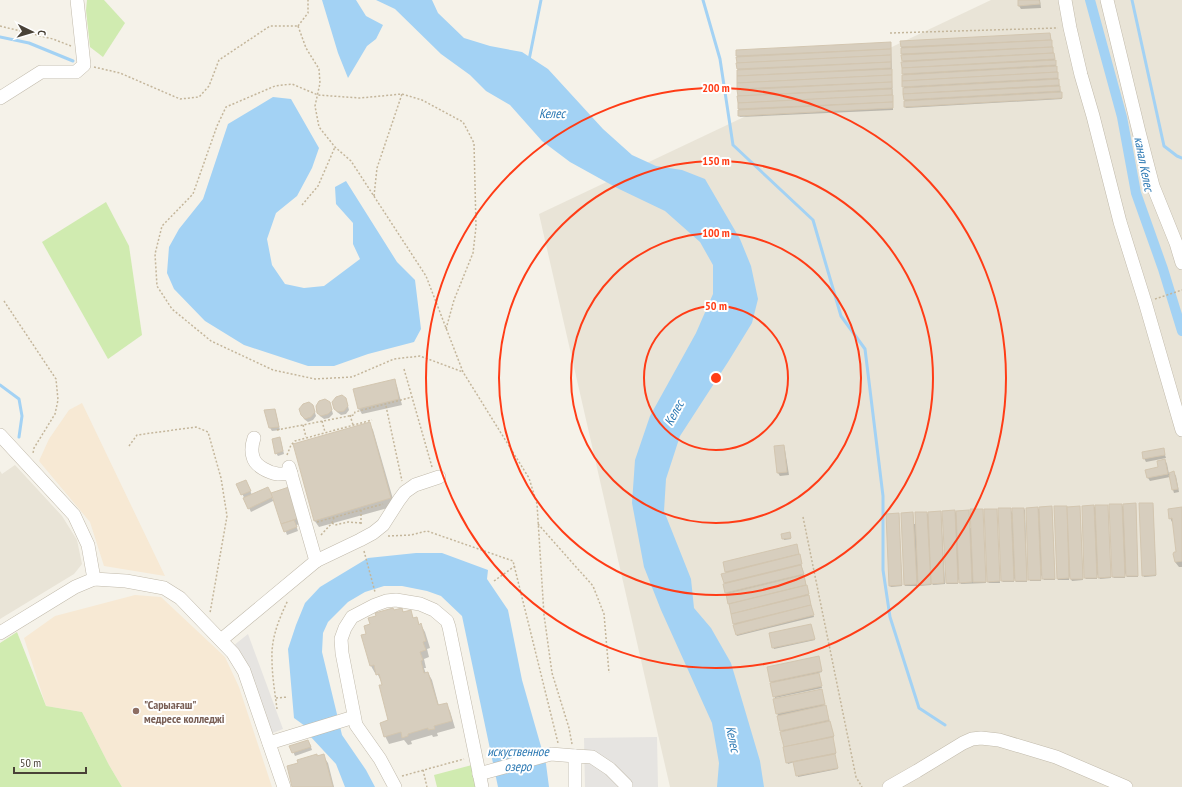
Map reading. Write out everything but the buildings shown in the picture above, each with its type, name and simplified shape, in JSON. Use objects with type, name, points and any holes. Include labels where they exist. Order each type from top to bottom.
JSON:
[{"type":"street","points":[[0,98],[41,72],[76,72],[84,65],[76,0]]},
{"type":"street","points":[[1065,0],[1070,28],[1120,222],[1182,430]]},
{"type":"street","points":[[1107,0],[1139,132],[1154,186],[1182,263]]},
{"type":"street","points":[[0,435],[74,515],[88,545],[94,579]]},
{"type":"street","points":[[254,438],[252,449],[253,459],[259,466],[269,472],[277,474],[290,470],[316,561]]},
{"type":"street","points":[[220,640],[316,561],[368,536],[383,525],[402,496],[415,485],[437,478]]},
{"type":"street","points":[[0,633],[75,587],[94,579],[126,581],[164,588],[180,598],[208,627],[233,653],[244,671],[284,787]]},
{"type":"street","points":[[393,783],[380,759],[351,718],[341,639],[345,628],[352,617],[375,604],[396,600],[420,604],[434,610],[447,621],[475,756],[484,778],[551,754],[592,756],[610,769],[626,785],[626,787]]},
{"type":"street","points":[[269,743],[351,718]]},
{"type":"street","points":[[889,787],[963,743],[972,739],[981,738],[999,740],[1056,757],[1126,787]]},
{"type":"street","points":[[575,756],[575,787]]},
{"type":"path","points":[[298,26],[308,13],[308,0]]},
{"type":"path","points":[[0,26],[53,39],[83,51]]},
{"type":"path","points":[[84,65],[120,73],[180,99],[199,97],[209,86],[219,60],[270,26],[298,26]]},
{"type":"path","points":[[298,26],[306,48],[319,69],[320,83],[315,106],[319,127],[335,147],[351,161],[426,276],[463,372],[529,478],[537,504],[544,615],[552,674],[569,728],[575,756]]},
{"type":"path","points":[[890,34],[1070,28]]},
{"type":"path","points":[[446,329],[454,300],[473,253],[476,227],[474,143],[463,122],[422,100],[402,94],[360,98],[318,95],[292,84],[275,86],[226,107],[217,126],[193,194],[162,226],[155,254],[157,286],[172,309],[211,342],[273,370],[315,379],[352,377],[394,359],[420,356],[463,372]]},
{"type":"path","points":[[374,196],[377,168],[402,94]]},
{"type":"path","points":[[302,205],[318,186],[335,147]]},
{"type":"path","points":[[1145,302],[1182,290]]},
{"type":"path","points":[[4,301],[56,379],[58,400],[55,414],[34,448],[30,468]]},
{"type":"path","points":[[404,369],[437,478]]},
{"type":"path","points":[[277,430],[350,416],[354,415],[355,412],[412,397]]},
{"type":"path","points":[[306,526],[402,496],[386,406]]},
{"type":"path","points":[[350,416],[353,425]]},
{"type":"path","points":[[290,470],[288,455],[291,445],[295,440],[372,420]]},
{"type":"path","points":[[322,421],[325,432]]},
{"type":"path","points":[[304,425],[306,438]]},
{"type":"path","points":[[129,446],[137,435],[196,427],[208,432],[221,478],[227,516],[208,627]]},
{"type":"path","points":[[361,510],[361,523],[368,536]]},
{"type":"path","points":[[803,517],[856,777],[862,787]]},
{"type":"path","points":[[311,545],[332,523],[334,518]]},
{"type":"path","points":[[332,523],[335,525],[348,522],[361,523]]},
{"type":"path","points":[[538,524],[593,586],[604,614],[609,673]]},
{"type":"path","points":[[364,553],[377,598]]},
{"type":"path","points":[[494,581],[514,566]]},
{"type":"path","points":[[277,709],[272,650],[274,636],[280,616],[288,599]]},
{"type":"path","points":[[276,698],[288,698]]},
{"type":"path","points":[[393,783],[422,770],[475,756]]},
{"type":"path","points":[[422,770],[427,787]]},
{"type":"shaded area","points":[[991,0],[1182,0],[1182,787],[670,787],[539,214]]},
{"type":"shaded area","points":[[82,403],[165,576],[104,566],[90,522],[39,461],[49,439],[69,410]]},
{"type":"shaded area","points":[[15,465],[62,516],[77,540],[82,564],[74,574],[0,619],[0,471],[2,474]]},
{"type":"shaded area","points":[[135,595],[161,597],[225,657],[239,687],[272,787],[122,787],[82,712],[46,706],[24,638],[55,616]]},
{"type":"shaded area","points":[[248,634],[283,729],[270,734],[233,646]]},
{"type":"shaded area","points":[[657,737],[658,787],[585,787],[584,738]]},
{"type":"green space","points":[[87,0],[104,0],[125,23],[103,57],[90,47],[86,10]]},
{"type":"green space","points":[[106,202],[129,246],[142,335],[108,359],[42,242]]},
{"type":"green space","points":[[17,632],[46,706],[82,712],[122,787],[0,787],[0,643]]},
{"type":"green space","points":[[472,765],[478,787],[437,787],[434,775]]},
{"type":"water","points":[[322,0],[356,0],[366,16],[383,25],[376,39],[367,46],[348,78],[338,53]]},
{"type":"water","name":"Келес","points":[[376,0],[432,0],[438,13],[464,38],[490,46],[522,52],[548,69],[603,129],[632,155],[656,166],[682,170],[705,179],[740,239],[751,266],[758,299],[752,323],[680,436],[666,479],[664,511],[691,579],[694,608],[711,628],[731,663],[760,761],[764,787],[717,787],[719,763],[712,723],[661,610],[644,567],[632,503],[635,460],[650,416],[696,333],[713,294],[713,265],[700,242],[665,211],[617,188],[570,162],[542,141],[510,105],[486,91],[470,75],[441,54],[395,9]]},
{"type":"water","points":[[273,97],[291,99],[319,148],[312,168],[297,196],[276,213],[267,239],[272,265],[285,284],[304,288],[324,286],[360,259],[353,244],[353,223],[336,204],[335,187],[346,181],[397,262],[415,280],[421,329],[414,342],[368,354],[334,366],[308,366],[244,345],[205,321],[174,289],[167,273],[169,247],[179,229],[203,199],[228,124]]},
{"type":"water","name":"искуственное озеро","points":[[416,553],[442,553],[488,570],[487,579],[508,610],[522,680],[546,764],[549,787],[498,787],[462,616],[441,596],[427,591],[402,586],[384,586],[365,592],[348,602],[328,622],[323,633],[322,652],[342,735],[366,770],[375,787],[345,787],[336,764],[310,736],[305,726],[294,718],[288,649],[305,603],[320,587],[368,558]]},
{"type":"waterway","points":[[529,60],[541,0]]},
{"type":"waterway","points":[[703,0],[720,59],[733,145],[813,220],[841,316],[865,349],[883,496],[883,570],[890,617],[919,708],[945,725]]},
{"type":"waterway","name":"канал Келес","points":[[1090,0],[1122,117],[1136,193],[1163,269],[1182,331]]},
{"type":"waterway","points":[[1132,0],[1164,146],[1182,158]]},
{"type":"waterway","points":[[0,37],[29,43],[73,61]]},
{"type":"waterway","points":[[0,385],[19,399],[22,416],[19,437]]},
{"type":"place","name":"\"Сарыағаш\" медресе колледжі","points":[[136,711]]}]
